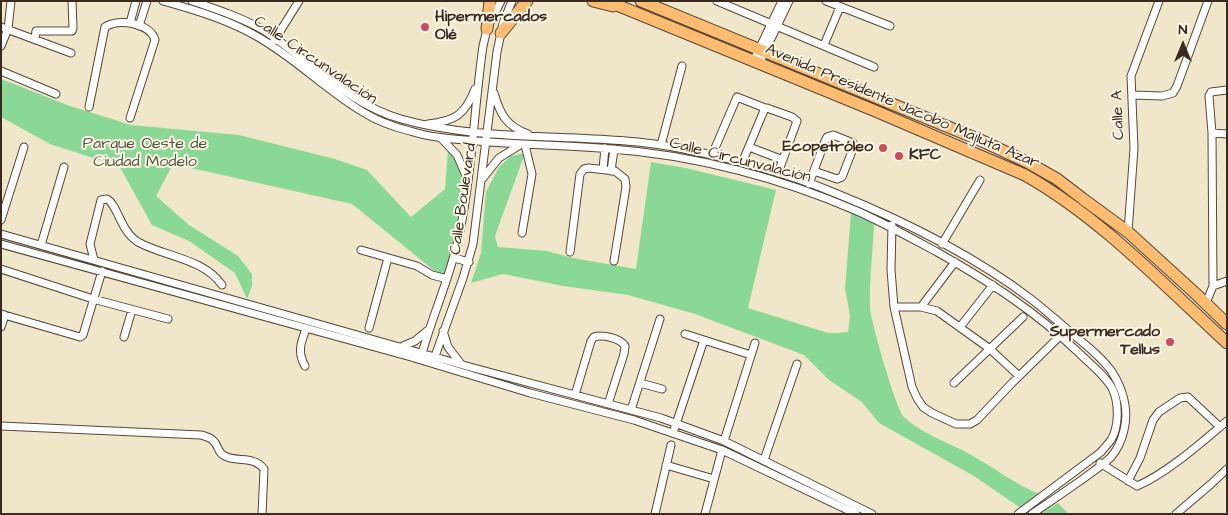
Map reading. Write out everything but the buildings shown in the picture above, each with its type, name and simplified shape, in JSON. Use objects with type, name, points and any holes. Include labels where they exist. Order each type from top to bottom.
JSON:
[{"type":"main road","points":[[487,29],[490,1]]},
{"type":"main road","points":[[501,33],[527,1]]},
{"type":"main road","points":[[593,1],[622,8]]},
{"type":"main road","name":"Avenida Presidente Jacobo Majluta Azar","points":[[607,1],[1025,175],[1075,208],[1108,235],[1172,291],[1227,343]]},
{"type":"main road","name":"Avenida Presidente Jacobo Majluta Azar","points":[[641,1],[971,136],[1027,162],[1057,180],[1128,232],[1227,324]]},
{"type":"street","points":[[1,46],[11,1]]},
{"type":"street","points":[[35,39],[36,32],[72,31],[72,1]]},
{"type":"street","points":[[130,23],[136,1]]},
{"type":"street","points":[[140,26],[147,1]]},
{"type":"street","name":"Calle Circunvalación","points":[[163,1],[231,24],[259,38],[273,42],[349,95],[391,116],[447,130],[594,138],[660,145],[712,155],[778,173],[833,192],[892,218],[992,273],[1032,299],[1084,344],[1111,371],[1121,390],[1124,402],[1125,427],[1115,451],[1102,464],[1032,514]]},
{"type":"street","name":"Calle Circunvalación","points":[[192,1],[215,5],[250,24],[364,113],[412,132],[472,141],[605,148],[674,156],[770,180],[821,196],[859,212],[993,284],[1026,307],[1097,370],[1112,389],[1115,398],[1116,430],[1111,441],[1100,452],[1018,514]]},
{"type":"street","name":"Calle Boulevard","points":[[421,357],[429,328],[454,258],[468,180],[479,79],[487,29],[501,1]]},
{"type":"street","name":"Calle Boulevard","points":[[433,360],[442,331],[469,262],[473,244],[492,87],[501,33],[506,13],[512,1]]},
{"type":"street","points":[[717,1],[874,67]]},
{"type":"street","points":[[756,63],[774,24],[782,1]]},
{"type":"street","points":[[774,24],[789,1]]},
{"type":"street","points":[[826,1],[890,26]]},
{"type":"street","name":"Calle A","points":[[1128,232],[1134,148],[1132,73],[1159,1]]},
{"type":"street","points":[[1133,95],[1162,96],[1173,93],[1208,1]]},
{"type":"street","points":[[273,42],[297,2]]},
{"type":"street","points":[[824,45],[840,7]]},
{"type":"street","points":[[89,107],[105,27],[116,22],[130,23],[152,33],[155,40],[130,118]]},
{"type":"street","points":[[4,28],[71,53]]},
{"type":"street","points":[[660,145],[682,66]]},
{"type":"street","points":[[1,71],[56,94]]},
{"type":"street","points":[[424,125],[450,121],[458,117],[469,103],[479,79]]},
{"type":"street","points":[[492,87],[503,118],[520,131],[530,135]]},
{"type":"street","points":[[1206,303],[1213,286],[1212,133],[1209,96],[1211,92],[1227,90]]},
{"type":"street","points":[[712,155],[737,97],[792,117],[797,121],[778,173]]},
{"type":"street","points":[[742,163],[765,108]]},
{"type":"street","points":[[1212,133],[1227,134]]},
{"type":"street","points":[[809,184],[827,137],[833,135],[853,144],[854,146],[842,177],[837,179],[814,171]]},
{"type":"street","points":[[442,138],[457,155],[468,180]]},
{"type":"street","points":[[593,148],[594,138]]},
{"type":"street","points":[[482,181],[499,158],[522,145],[532,174],[522,232]]},
{"type":"street","points":[[749,146],[783,160]]},
{"type":"street","points":[[1,220],[24,147]]},
{"type":"street","points":[[603,169],[605,148]]},
{"type":"street","points":[[611,171],[614,149]]},
{"type":"street","points":[[41,245],[64,167]]},
{"type":"street","points":[[570,252],[580,174],[584,169],[588,168],[614,171],[625,179],[626,187],[614,261]]},
{"type":"street","points":[[942,244],[980,180]]},
{"type":"street","points":[[86,260],[101,200],[107,199],[111,201],[118,218],[130,236],[138,242],[205,269],[215,276],[222,285]]},
{"type":"street","points":[[892,218],[891,270],[894,307],[912,387],[923,407],[956,424],[970,424],[977,420],[1060,336]]},
{"type":"street","points":[[1,234],[86,260],[401,346],[421,357]]},
{"type":"street","points":[[1,244],[86,260],[102,271],[306,329],[433,360],[674,433],[722,450],[856,514]]},
{"type":"street","points":[[86,260],[90,244]]},
{"type":"street","points":[[361,250],[417,266],[432,275],[447,279]]},
{"type":"street","points":[[369,328],[388,258]]},
{"type":"street","points":[[454,258],[469,262]]},
{"type":"street","points":[[921,307],[955,262]]},
{"type":"street","points":[[1,269],[93,299],[168,319]]},
{"type":"street","points":[[1,328],[3,315],[80,337],[83,335],[102,271]]},
{"type":"street","points":[[1213,286],[1227,281]]},
{"type":"street","points":[[960,327],[993,284]]},
{"type":"street","points":[[894,307],[921,307],[937,311],[990,350],[1019,376]]},
{"type":"street","points":[[124,337],[132,310]]},
{"type":"street","points":[[954,383],[1023,317]]},
{"type":"street","points":[[630,410],[660,319]]},
{"type":"street","points":[[401,346],[415,341],[429,328]]},
{"type":"street","points":[[304,366],[300,343],[306,329]]},
{"type":"street","points":[[442,331],[448,347],[461,364]]},
{"type":"street","points":[[685,334],[751,356]]},
{"type":"street","points":[[575,395],[591,342],[594,337],[602,336],[622,342],[625,346],[608,404]]},
{"type":"street","points":[[674,433],[704,340]]},
{"type":"street","points":[[724,441],[755,343]]},
{"type":"street","points":[[433,360],[461,364],[677,424],[724,441],[872,514]]},
{"type":"street","points":[[764,460],[797,364]]},
{"type":"street","points":[[640,383],[662,389]]},
{"type":"street","points":[[1128,481],[1140,458],[1153,420],[1160,412],[1180,398],[1188,397],[1194,401],[1220,427]]},
{"type":"street","points":[[1091,459],[1137,486],[1149,481],[1227,421]]},
{"type":"street","points":[[1,426],[211,437],[216,443],[219,452],[224,456],[253,460],[264,469],[262,514]]},
{"type":"street","points":[[654,514],[671,445]]},
{"type":"street","points":[[706,514],[722,450]]},
{"type":"street","points":[[666,465],[714,479]]},
{"type":"street","points":[[1176,514],[1227,469]]},
{"type":"green space","name":"Parque Oeste de Ciudad Modelo","points":[[1,79],[70,106],[131,125],[239,135],[335,159],[367,170],[411,217],[445,189],[448,150],[459,158],[463,180],[458,233],[449,277],[436,272],[352,204],[173,164],[156,196],[189,225],[238,256],[252,274],[252,286],[247,299],[235,273],[189,241],[152,225],[117,162],[99,160],[50,144],[1,117]]},
{"type":"green space","points":[[525,153],[495,236],[498,247],[547,251],[573,258],[636,269],[651,162],[686,168],[776,190],[748,308],[828,333],[848,332],[850,316],[845,288],[851,213],[874,224],[870,308],[884,365],[900,411],[904,417],[928,434],[964,451],[1039,494],[1022,509],[974,476],[879,423],[862,402],[829,380],[804,355],[695,314],[628,295],[563,286],[503,274],[471,283],[481,253],[486,192],[499,167],[511,156]]},
{"type":"green space","points":[[1058,503],[1069,514],[1041,514]]},
{"type":"place","name":"Hipermercados Olé","points":[[425,27]]},
{"type":"place","name":"Ecopetróleo","points":[[883,148]]},
{"type":"place","name":"KFC","points":[[899,156]]},
{"type":"place","name":"Supermercado Tellus","points":[[1170,342]]}]
